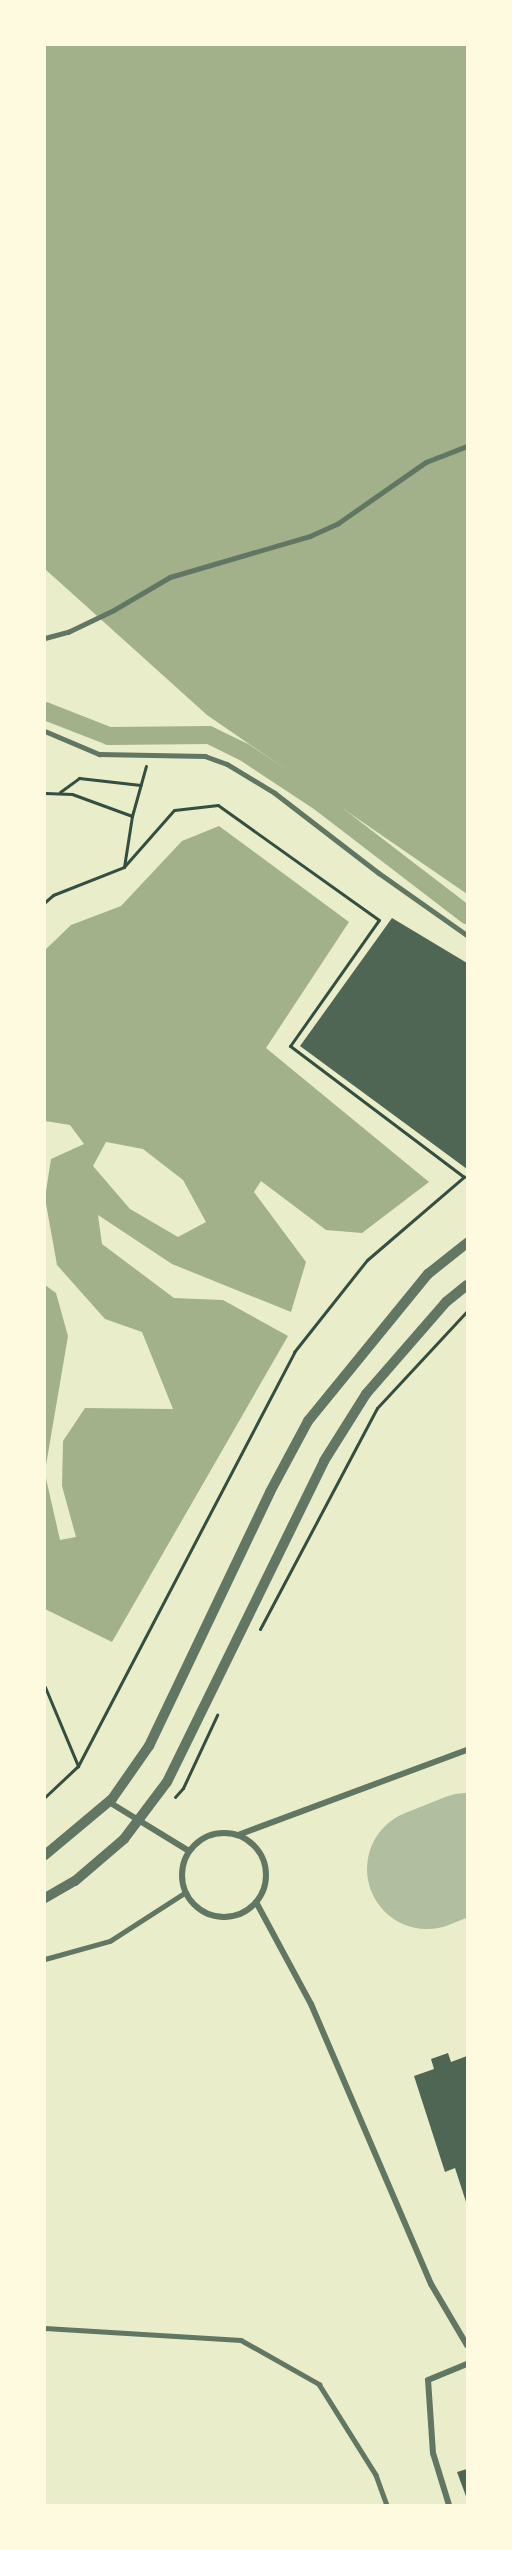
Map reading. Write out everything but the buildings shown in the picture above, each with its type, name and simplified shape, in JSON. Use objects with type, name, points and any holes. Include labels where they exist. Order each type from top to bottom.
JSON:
[{"type":"street","points":[[45,1855],[109,1802],[149,1746],[270,1492],[308,1421],[428,1274],[467,1243]]},
{"type":"street","points":[[45,1898],[75,1881],[124,1839],[167,1782],[324,1461],[366,1394],[446,1302],[467,1285]]},
{"type":"street","points":[[238,1835],[467,1750]]},
{"type":"street","points":[[109,1802],[189,1851]]},
{"type":"street","points":[[224,1833],[238,1835],[250,1841],[265,1863],[266,1877],[263,1890],[256,1902],[246,1911],[233,1916],[219,1917],[200,1908],[186,1892],[183,1871],[189,1851],[210,1835],[224,1833]]},
{"type":"street","points":[[256,1902],[311,2004],[431,2284],[467,2345]]},
{"type":"street","points":[[450,2505],[433,2453],[428,2380],[467,2364]]},
{"type":"lane","points":[[45,638],[68,632],[114,610],[170,577],[310,536],[337,524],[426,462],[467,446]]},
{"type":"lane","points":[[45,731],[99,754],[206,756],[227,764],[275,793],[379,873],[467,935]]},
{"type":"lane","points":[[45,1959],[110,1941],[186,1892]]},
{"type":"lane","points":[[45,2328],[241,2340],[319,2384],[376,2475],[387,2505]]},
{"type":"path","points":[[124,867],[132,816],[149,755]]},
{"type":"path","points":[[58,793],[79,778],[141,785]]},
{"type":"path","points":[[45,793],[72,794],[132,816]]},
{"type":"path","points":[[45,902],[53,895],[124,867],[174,810],[218,805],[379,920],[290,1046],[464,1177],[367,1260],[294,1352],[78,1766],[45,1797]]},
{"type":"path","points":[[45,1687],[78,1766]]},
{"type":"shaded area","points":[[45,45],[467,45],[467,894],[207,715],[45,569]]},
{"type":"shaded area","points":[[219,826],[349,922],[266,1048],[429,1182],[362,1233],[326,1230],[261,1181],[254,1192],[306,1262],[291,1312],[172,1264],[98,1215],[102,1244],[174,1298],[223,1300],[288,1336],[112,1642],[45,1609],[45,1474],[60,1540],[76,1537],[62,1486],[63,1441],[85,1408],[173,1409],[142,1332],[105,1319],[57,1265],[45,1198],[51,1159],[84,1144],[70,1125],[45,1121],[45,950],[71,925],[121,906],[182,841]],"holes":[[[106,1142],[143,1149],[183,1180],[206,1222],[178,1237],[130,1209],[93,1166]]]},
{"type":"shaded area","points":[[45,1285],[56,1293],[68,1336],[45,1471]]},
{"type":"waterway","points":[[45,711],[109,736],[209,735],[244,752],[321,803],[467,915]]},
{"type":"runway","points":[[427,1869],[467,1853]]}]
